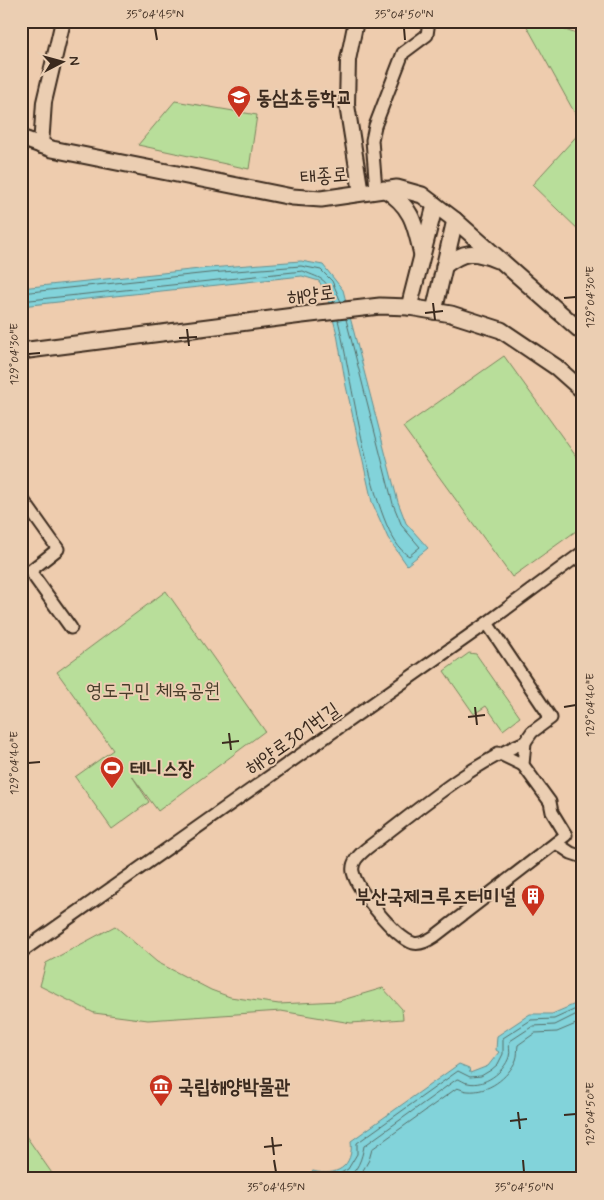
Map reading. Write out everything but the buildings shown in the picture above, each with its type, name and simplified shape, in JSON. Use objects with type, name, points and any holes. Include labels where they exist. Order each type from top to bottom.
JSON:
[{"type":"main road","name":"태종로","points":[[21,138],[41,146],[292,198],[321,199],[397,188],[414,193],[435,205],[455,220],[583,333]]},
{"type":"main road","points":[[380,189],[400,199],[410,212],[423,256]]},
{"type":"main road","points":[[410,307],[435,205]]},
{"type":"main road","points":[[434,311],[455,220]]},
{"type":"main road","points":[[444,266],[456,257],[470,252],[501,262]]},
{"type":"main road","name":"해양로","points":[[21,351],[380,306],[410,307],[434,311],[501,330],[556,367],[583,391]]},
{"type":"street","points":[[41,146],[44,102],[63,21]]},
{"type":"street","points":[[356,21],[348,60],[347,105],[361,193]]},
{"type":"street","points":[[380,189],[372,140],[375,126],[403,53],[427,35],[429,21]]},
{"type":"street","points":[[21,497],[58,549],[30,571],[71,628]]},
{"type":"street","name":"해양로301번길","points":[[21,952],[487,623],[583,552]]},
{"type":"street","points":[[487,623],[551,718],[532,732],[526,742],[523,765]]},
{"type":"street","points":[[498,753],[523,765],[550,802],[552,812],[566,835],[462,917],[423,943],[413,943],[391,928],[358,882],[353,871],[358,855],[498,753],[526,742]]},
{"type":"street","points":[[556,843],[571,853],[583,857]]},
{"type":"green space","points":[[524,21],[538,21],[583,36],[583,128]]},
{"type":"green space","points":[[175,101],[257,115],[249,169],[138,145]]},
{"type":"green space","points":[[583,129],[583,234],[532,185]]},
{"type":"green space","points":[[504,356],[583,466],[583,526],[512,577],[403,427]]},
{"type":"green space","name":"영도구민 체육공원","points":[[166,591],[265,731],[158,811],[132,776],[149,802],[112,829],[75,777],[113,750],[57,672]]},
{"type":"green space","points":[[469,653],[476,654],[520,717],[503,730],[486,706],[474,714],[444,671]]},
{"type":"green space","points":[[115,926],[157,962],[211,990],[230,997],[279,1004],[339,1001],[383,988],[402,1009],[403,1019],[351,1023],[281,1011],[148,1020],[94,1013],[40,986],[46,963]]},
{"type":"green space","points":[[21,1129],[56,1179],[21,1179]]},
{"type":"water","points":[[301,261],[323,265],[343,290],[398,502],[406,523],[428,548],[407,565],[388,538],[372,502],[346,386],[337,334],[326,293],[319,281],[302,276],[21,306],[21,288],[209,268]]},
{"type":"water","points":[[583,994],[583,1179],[300,1179],[313,1171],[329,1173],[342,1168],[350,1158],[351,1141],[459,1064],[469,1068],[470,1073],[488,1066],[499,1052],[496,1050],[497,1036],[530,1014],[552,1014],[573,1005]]},
{"type":"place","name":"동삼초등학교","points":[[239,118]]},
{"type":"place","name":"테니스장","points":[[112,789]]},
{"type":"place","name":"부산국제크루즈터미널","points":[[533,917]]},
{"type":"place","name":"국립해양박물관","points":[[161,1107]]}]
